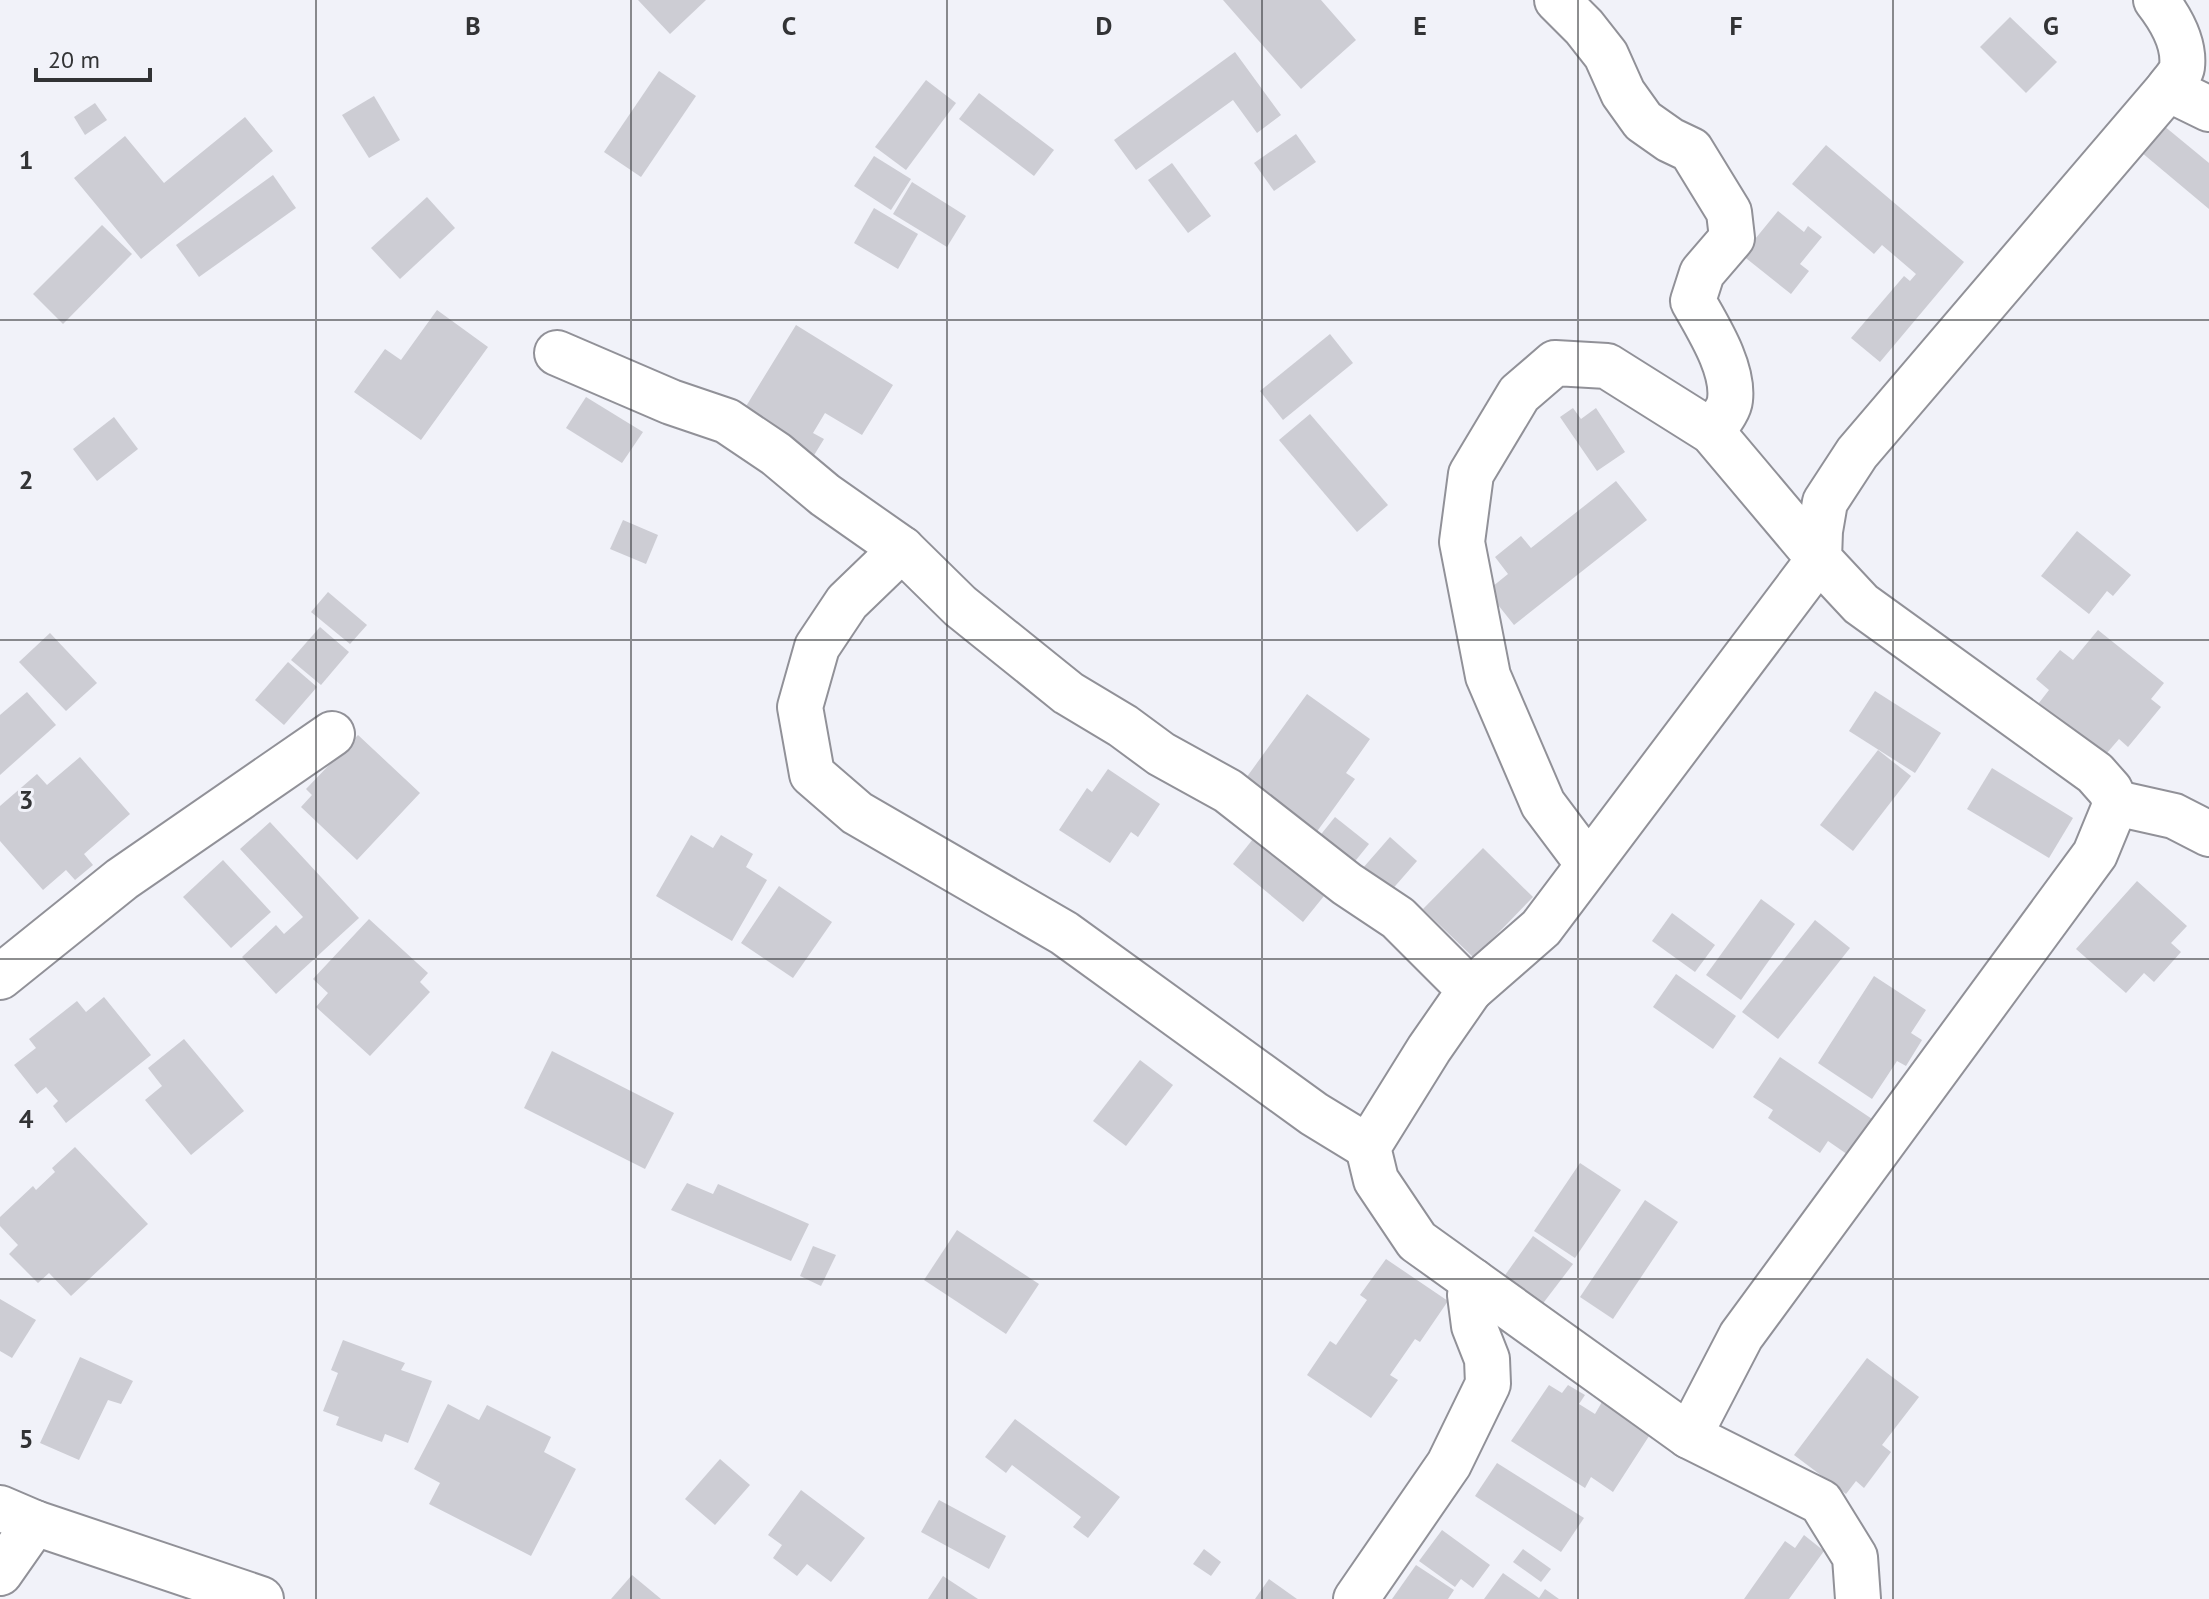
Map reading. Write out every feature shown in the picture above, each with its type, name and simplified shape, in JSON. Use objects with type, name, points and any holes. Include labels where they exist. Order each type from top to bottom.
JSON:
[{"type":"street","points":[[1557,0],[1606,55],[1623,93],[1643,121],[1691,150],[1729,212],[1732,238],[1702,273],[1693,301],[1729,373],[1730,402],[1712,432]]},
{"type":"street","points":[[1368,1147],[1470,990],[1541,928],[1819,559],[1825,502],[1857,453],[2182,70],[2180,46],[2168,15],[2156,0]]},
{"type":"street","points":[[2168,89],[2209,109]]},
{"type":"street","points":[[557,353],[671,402],[727,421],[776,454],[825,495],[902,549],[960,606],[1068,693],[1123,726],[1161,754],[1228,791],[1347,884],[1398,918],[1470,990]]},
{"type":"street","points":[[1588,864],[1543,804],[1488,676],[1462,542],[1471,474],[1519,394],[1555,363],[1607,366],[1712,432],[1861,604],[2095,773],[2110,790],[2116,803],[2095,854],[1741,1336],[1689,1436]]},
{"type":"street","points":[[902,549],[847,602],[817,647],[800,707],[812,774],[857,813],[1064,933],[1314,1114],[1368,1147],[1376,1180],[1417,1241],[1689,1436],[1821,1502],[1855,1557],[1858,1599]]},
{"type":"street","points":[[0,977],[122,879],[332,734]]},
{"type":"street","points":[[2116,803],[2174,816],[2209,834]]},
{"type":"street","points":[[1356,1599],[1449,1464],[1488,1384],[1487,1359],[1474,1326],[1470,1295],[1473,1281]]},
{"type":"street","points":[[0,1573],[17,1515],[261,1599]]},
{"type":"building","points":[[638,0],[706,0],[670,34]]},
{"type":"building","points":[[1223,0],[1321,0],[1356,40],[1301,89]]},
{"type":"building","points":[[2010,17],[2057,62],[2026,93],[1980,47]]},
{"type":"building","points":[[1235,52],[1281,115],[1257,133],[1233,100],[1136,170],[1114,140]]},
{"type":"building","points":[[659,71],[696,96],[641,177],[604,152]]},
{"type":"building","points":[[926,80],[956,103],[906,170],[875,147]]},
{"type":"building","points":[[979,93],[1054,150],[1034,176],[959,119]]},
{"type":"building","points":[[374,96],[400,140],[369,158],[342,115]]},
{"type":"building","points":[[95,103],[107,120],[85,135],[74,117]]},
{"type":"building","points":[[245,117],[273,151],[141,259],[74,178],[125,136],[164,183]]},
{"type":"building","points":[[2158,121],[2209,163],[2209,209],[2135,147]]},
{"type":"building","points":[[1296,134],[1316,162],[1274,191],[1254,163]]},
{"type":"building","points":[[1826,145],[1964,262],[1880,362],[1851,338],[1904,276],[1910,281],[1916,274],[1882,245],[1874,254],[1792,184]]},
{"type":"building","points":[[874,156],[911,179],[891,210],[854,186]]},
{"type":"building","points":[[1172,163],[1211,216],[1188,233],[1148,180]]},
{"type":"building","points":[[273,175],[296,208],[199,277],[176,245]]},
{"type":"building","points":[[912,182],[966,216],[947,247],[893,214]]},
{"type":"building","points":[[427,197],[455,228],[400,279],[371,248]]},
{"type":"building","points":[[874,208],[918,234],[898,269],[854,243]]},
{"type":"building","points":[[1778,211],[1804,232],[1808,226],[1822,237],[1800,264],[1809,271],[1791,294],[1742,255]]},
{"type":"building","points":[[102,225],[132,254],[63,324],[33,294]]},
{"type":"building","points":[[437,310],[488,347],[421,440],[354,392],[385,349],[401,360]]},
{"type":"building","points":[[796,325],[893,385],[862,435],[825,413],[813,433],[824,439],[808,465],[737,421]]},
{"type":"building","points":[[1330,334],[1353,363],[1283,420],[1260,391]]},
{"type":"building","points":[[586,397],[643,432],[622,463],[566,428]]},
{"type":"building","points":[[1573,408],[1581,419],[1596,408],[1625,452],[1597,471],[1560,417]]},
{"type":"building","points":[[1310,414],[1388,505],[1357,532],[1279,440]]},
{"type":"building","points":[[114,417],[138,449],[97,481],[73,449]]},
{"type":"building","points":[[1616,481],[1647,520],[1514,625],[1487,591],[1508,574],[1495,557],[1521,536],[1531,548]]},
{"type":"building","points":[[623,520],[658,535],[646,564],[610,549]]},
{"type":"building","points":[[2077,531],[2131,575],[2113,596],[2107,591],[2089,614],[2041,576]]},
{"type":"building","points":[[328,592],[367,625],[350,644],[311,612]]},
{"type":"building","points":[[320,627],[349,652],[321,685],[291,660]]},
{"type":"building","points":[[2098,630],[2164,683],[2151,699],[2161,707],[2128,747],[2119,739],[2100,761],[2035,708],[2049,690],[2036,679],[2060,650],[2073,660]]},
{"type":"building","points":[[50,633],[97,683],[66,711],[19,662]]},
{"type":"building","points":[[288,662],[317,687],[284,725],[255,700]]},
{"type":"building","points":[[1875,691],[1941,733],[1915,773],[1849,731]]},
{"type":"building","points":[[27,692],[56,725],[0,775],[0,715]]},
{"type":"building","points":[[1307,694],[1370,739],[1346,773],[1355,779],[1313,837],[1241,785]]},
{"type":"building","points":[[358,735],[420,793],[357,860],[301,807],[312,795],[306,789]]},
{"type":"building","points":[[1878,750],[1911,776],[1853,851],[1820,825]]},
{"type":"building","points":[[80,757],[130,814],[84,854],[93,865],[75,880],[66,870],[43,890],[0,841],[0,806],[37,774],[47,785]]},
{"type":"building","points":[[1992,768],[2073,818],[2049,858],[1967,809]]},
{"type":"building","points":[[1108,769],[1160,804],[1138,837],[1131,832],[1110,863],[1059,830],[1087,788],[1092,792]]},
{"type":"building","points":[[1335,817],[1369,844],[1343,876],[1310,848]]},
{"type":"building","points":[[270,822],[359,918],[276,994],[242,957],[276,925],[284,934],[303,917],[240,849]]},
{"type":"building","points":[[1257,834],[1328,891],[1303,922],[1233,864]]},
{"type":"building","points":[[691,835],[713,848],[721,835],[753,854],[746,867],[767,880],[732,941],[656,896]]},
{"type":"building","points":[[1390,837],[1417,861],[1383,900],[1356,876]]},
{"type":"building","points":[[1483,848],[1533,897],[1474,958],[1423,909]]},
{"type":"building","points":[[223,860],[271,912],[231,948],[183,897]]},
{"type":"building","points":[[2137,881],[2187,926],[2171,943],[2181,952],[2154,982],[2144,973],[2126,993],[2076,949]]},
{"type":"building","points":[[779,886],[832,922],[793,978],[741,943]]},
{"type":"building","points":[[1761,899],[1795,924],[1741,1000],[1706,975]]},
{"type":"building","points":[[1672,913],[1715,945],[1695,972],[1652,941]]},
{"type":"building","points":[[369,919],[428,973],[420,982],[430,992],[370,1056],[316,1007],[328,993],[313,979]]},
{"type":"building","points":[[1815,920],[1850,948],[1778,1039],[1742,1012]]},
{"type":"building","points":[[1676,974],[1736,1016],[1713,1049],[1653,1007]]},
{"type":"building","points":[[1874,976],[1926,1010],[1911,1033],[1922,1040],[1906,1066],[1897,1061],[1872,1099],[1818,1063]]},
{"type":"building","points":[[104,997],[151,1055],[66,1123],[53,1106],[58,1101],[46,1087],[37,1094],[14,1065],[36,1048],[29,1039],[77,1001],[86,1012]]},
{"type":"building","points":[[184,1039],[244,1111],[191,1155],[145,1100],[162,1086],[148,1068]]},
{"type":"building","points":[[552,1051],[674,1113],[645,1169],[524,1108]]},
{"type":"building","points":[[1780,1057],[1878,1123],[1854,1159],[1828,1141],[1820,1153],[1768,1118],[1773,1110],[1753,1097]]},
{"type":"building","points":[[1140,1060],[1173,1085],[1126,1146],[1093,1121]]},
{"type":"building","points":[[75,1147],[148,1224],[71,1296],[49,1273],[38,1283],[9,1254],[18,1245],[0,1226],[0,1217],[33,1186],[36,1190],[55,1172],[52,1168]]},
{"type":"building","points":[[1580,1163],[1621,1190],[1575,1258],[1534,1231]]},
{"type":"building","points":[[687,1183],[713,1194],[718,1184],[809,1224],[791,1261],[671,1210]]},
{"type":"building","points":[[1645,1200],[1678,1222],[1613,1319],[1580,1297]]},
{"type":"building","points":[[957,1230],[1039,1284],[1006,1334],[924,1280]]},
{"type":"building","points":[[1533,1236],[1573,1264],[1541,1306],[1503,1278]]},
{"type":"building","points":[[813,1246],[836,1255],[821,1286],[800,1276]]},
{"type":"building","points":[[1386,1259],[1448,1301],[1420,1342],[1415,1339],[1390,1375],[1398,1380],[1371,1418],[1307,1375],[1330,1341],[1336,1345],[1367,1300],[1360,1295]]},
{"type":"building","points":[[0,1299],[36,1320],[12,1358],[0,1351]]},
{"type":"building","points":[[343,1340],[405,1363],[401,1370],[432,1381],[408,1443],[385,1434],[382,1442],[336,1425],[339,1417],[323,1411],[338,1373],[331,1370]]},
{"type":"building","points":[[80,1357],[133,1381],[121,1404],[108,1400],[79,1460],[40,1443]]},
{"type":"building","points":[[1867,1358],[1919,1397],[1882,1445],[1891,1452],[1864,1488],[1856,1481],[1846,1494],[1794,1455]]},
{"type":"building","points":[[1549,1385],[1562,1393],[1568,1385],[1585,1395],[1579,1404],[1595,1414],[1602,1402],[1651,1433],[1613,1492],[1591,1477],[1585,1488],[1511,1441]]},
{"type":"building","points":[[448,1404],[479,1420],[487,1405],[551,1437],[544,1452],[576,1469],[531,1556],[429,1504],[440,1483],[414,1469]]},
{"type":"building","points":[[1015,1419],[1120,1497],[1088,1538],[1073,1527],[1081,1517],[1012,1465],[1006,1473],[985,1457]]},
{"type":"building","points":[[720,1459],[750,1485],[715,1525],[685,1499]]},
{"type":"building","points":[[1497,1463],[1584,1518],[1561,1552],[1475,1496]]},
{"type":"building","points":[[801,1490],[865,1538],[831,1582],[807,1564],[797,1576],[773,1558],[782,1545],[768,1535]]},
{"type":"building","points":[[939,1500],[1006,1536],[989,1569],[921,1532]]},
{"type":"building","points":[[1442,1530],[1490,1565],[1473,1588],[1461,1579],[1455,1587],[1419,1561]]},
{"type":"building","points":[[1804,1535],[1824,1551],[1789,1599],[1744,1599],[1785,1541],[1795,1548]]},
{"type":"building","points":[[1204,1549],[1221,1562],[1211,1576],[1193,1564]]},
{"type":"building","points":[[1523,1549],[1551,1569],[1541,1582],[1513,1562]]},
{"type":"building","points":[[1416,1565],[1454,1590],[1448,1599],[1392,1599]]},
{"type":"building","points":[[1503,1573],[1539,1598],[1545,1589],[1559,1599],[1484,1599]]},
{"type":"building","points":[[632,1575],[661,1599],[611,1599]]},
{"type":"building","points":[[943,1576],[978,1599],[928,1599]]},
{"type":"building","points":[[1269,1579],[1297,1599],[1255,1599]]}]
